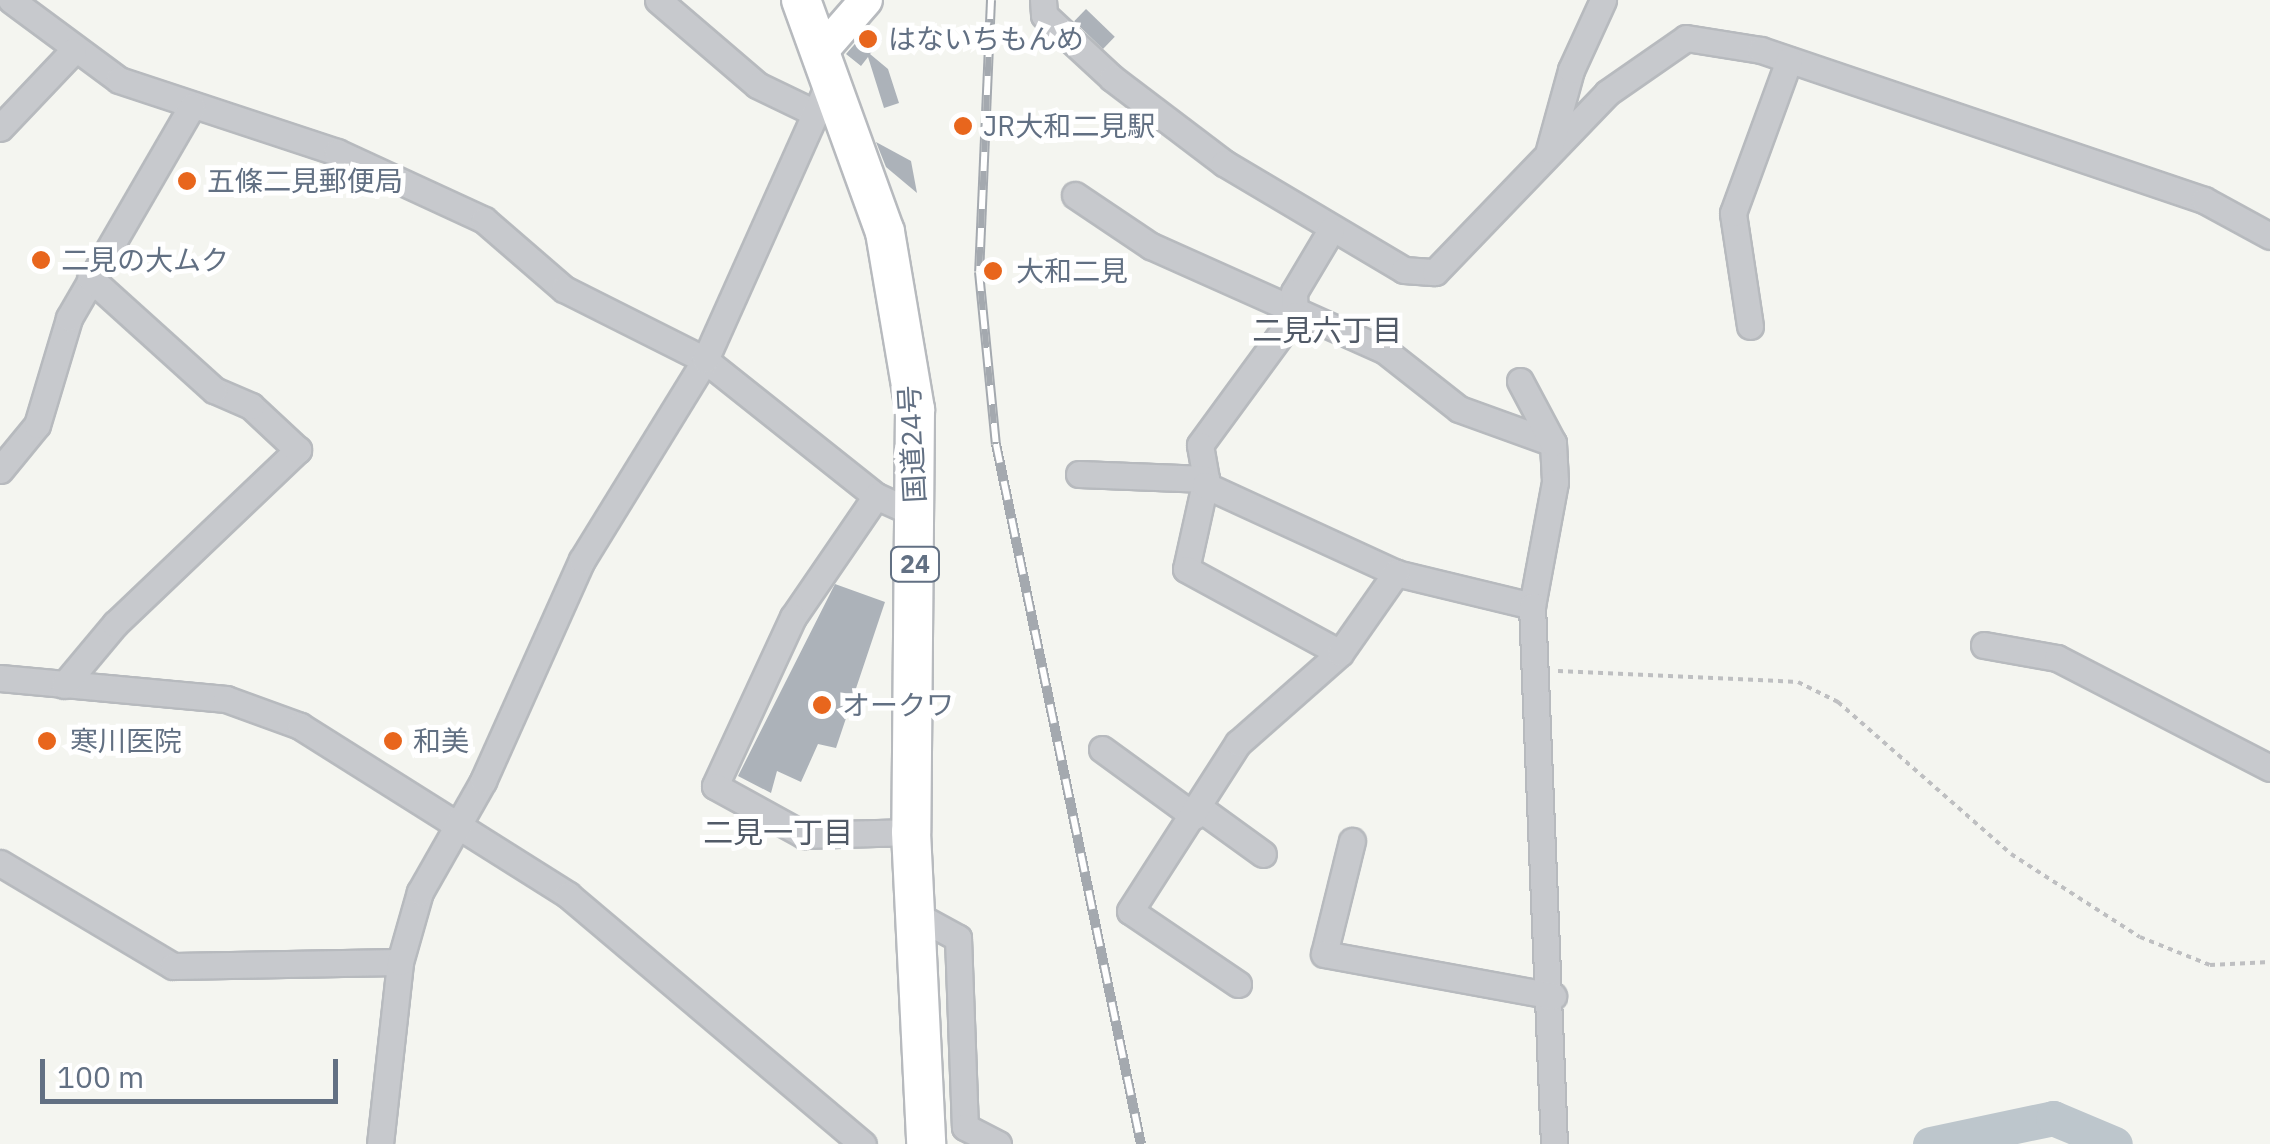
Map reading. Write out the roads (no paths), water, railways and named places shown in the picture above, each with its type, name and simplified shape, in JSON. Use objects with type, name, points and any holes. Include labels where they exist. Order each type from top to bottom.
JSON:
[{"type":"highway","name":"国道24号","points":[[801,0],[822,82],[885,232],[915,409],[911,832],[926,1144]]},
{"type":"main road","points":[[822,82],[866,0]]},
{"type":"street","points":[[11,0],[72,51],[119,80],[423,188],[484,220],[601,313],[705,360],[876,496],[916,514]]},
{"type":"street","points":[[380,1144],[400,962],[420,892],[456,826],[582,560],[705,360],[822,82],[757,86],[658,0]]},
{"type":"street","points":[[1043,0],[1044,14],[1112,78],[1332,230],[1404,270],[1435,272],[1608,94],[1686,38],[1724,39],[2204,200],[2270,236]]},
{"type":"street","points":[[1548,155],[1570,70],[1603,0]]},
{"type":"street","points":[[0,128],[72,51]]},
{"type":"street","points":[[1750,326],[1733,213],[1788,60]]},
{"type":"street","points":[[0,470],[37,424],[90,278],[192,106]]},
{"type":"street","points":[[1075,195],[1151,246],[1295,315],[1384,350],[1459,409],[1553,444]]},
{"type":"street","points":[[1332,230],[1294,292],[1295,315],[1200,445],[1205,482],[1186,569],[1340,652]]},
{"type":"street","points":[[64,685],[115,624],[298,450],[252,406],[214,390],[90,278]]},
{"type":"street","points":[[1520,381],[1553,444],[1556,482],[1532,606],[1530,671],[1554,996],[1554,1144]]},
{"type":"street","points":[[1080,474],[1205,482],[1396,574],[1532,606]]},
{"type":"street","points":[[876,496],[793,616],[715,786],[804,835],[911,832]]},
{"type":"street","points":[[1238,984],[1130,911],[1238,743],[1340,652],[1396,574]]},
{"type":"street","points":[[1984,646],[2057,658],[2270,768]]},
{"type":"street","points":[[0,678],[226,699],[332,744],[568,896],[863,1144]]},
{"type":"street","points":[[1102,749],[1263,854]]},
{"type":"street","points":[[1352,840],[1324,954],[1554,996]]},
{"type":"street","points":[[0,863],[173,966],[400,962]]},
{"type":"street","points":[[916,915],[958,938],[965,1127],[998,1144]]},
{"type":"waterway","points":[[1930,1144],[2053,1118],[2115,1144]]},
{"type":"railway","points":[[991,0],[979,272],[996,444],[1141,1144]]},
{"type":"place","name":"はないちもんめ","points":[[868,39]]},
{"type":"place","name":"JR大和二見駅","points":[[963,126]]},
{"type":"place","name":"五條二見郵便局","points":[[187,181]]},
{"type":"place","name":"二見の大ムク","points":[[41,260]]},
{"type":"place","name":"大和二見","points":[[993,271]]},
{"type":"place","name":"オークワ","points":[[822,705]]},
{"type":"place","name":"寒川医院","points":[[47,741]]},
{"type":"place","name":"和美","points":[[393,741]]},
{"type":"district","name":"二見六丁目","points":[[1327,330]]},
{"type":"district","name":"二見一丁目","points":[[778,832]]}]
